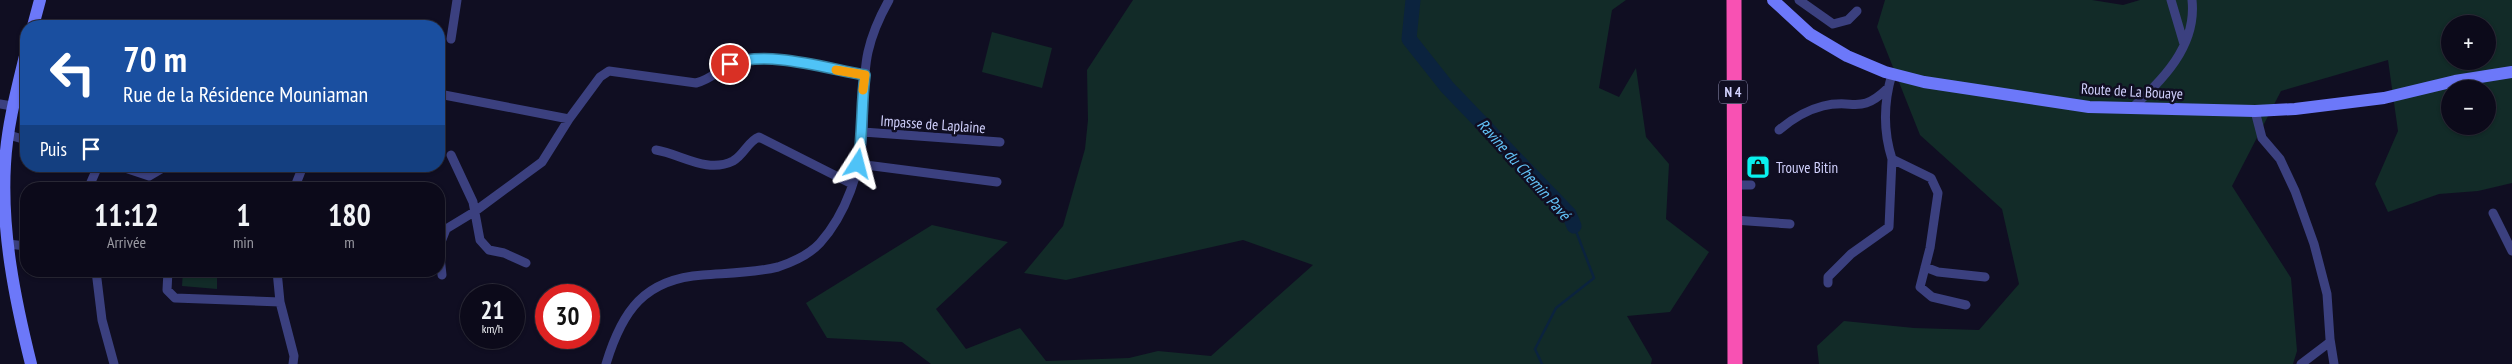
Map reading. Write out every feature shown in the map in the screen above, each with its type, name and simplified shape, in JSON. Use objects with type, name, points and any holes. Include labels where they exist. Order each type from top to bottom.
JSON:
[{"type":"highway","name":"N 4","points":[[1734,0],[1733,185],[1735,364]]},
{"type":"main road","points":[[35,20],[40,0]]},
{"type":"main road","name":"Route de La Bouaye","points":[[1780,2],[1810,34],[1839,52],[1892,74],[1924,82],[2089,107],[2130,110],[2254,111],[2345,104],[2384,98],[2456,81],[2512,72]]},
{"type":"main road","points":[[20,68],[6,105],[9,135],[5,164],[8,244],[17,306],[31,364]]},
{"type":"street","points":[[451,39],[457,0]]},
{"type":"street","points":[[606,364],[617,331],[627,313],[654,288],[674,279],[766,270],[796,260],[810,252],[830,230],[840,215],[858,164],[863,132],[862,95],[865,75],[872,39],[889,0]]},
{"type":"street","points":[[1799,0],[1833,24],[1848,20],[1857,11]]},
{"type":"street","points":[[2171,0],[2184,44]]},
{"type":"street","points":[[2130,110],[2176,63],[2184,44],[2193,3]]},
{"type":"street","points":[[445,231],[458,220],[474,212],[542,162],[600,77],[609,71],[696,83],[730,64],[757,58],[865,75]]},
{"type":"street","points":[[1828,283],[1828,277],[1851,254],[1889,227],[1892,158],[1885,128],[1888,88],[1892,74]]},
{"type":"street","points":[[1779,130],[1792,119],[1825,105],[1868,104],[1888,88]]},
{"type":"street","points":[[445,95],[570,120]]},
{"type":"street","points":[[2254,111],[2262,138],[2280,159],[2295,191],[2314,244],[2327,294],[2330,342],[2334,364]]},
{"type":"street","name":"Impasse de Laplaine","points":[[863,132],[1000,142]]},
{"type":"street","points":[[9,135],[20,138]]},
{"type":"street","points":[[656,150],[689,162],[721,164],[738,158],[751,142],[759,137],[852,184]]},
{"type":"street","points":[[450,155],[467,188],[480,240],[489,250],[526,263]]},
{"type":"street","points":[[1892,158],[1931,178],[1938,193],[1930,248],[1920,287],[1924,293],[1932,297],[1966,305]]},
{"type":"street","points":[[858,164],[997,182]]},
{"type":"street","points":[[137,172],[149,176],[156,172]]},
{"type":"street","points":[[1733,185],[1750,185]]},
{"type":"street","points":[[2493,213],[2512,251]]},
{"type":"street","points":[[1734,220],[1790,224]]},
{"type":"street","points":[[8,244],[20,245]]},
{"type":"street","points":[[1925,267],[1938,272],[1985,277]]},
{"type":"street","points":[[97,277],[102,320],[114,364]]},
{"type":"street","points":[[168,277],[167,290],[175,298],[280,302]]},
{"type":"street","points":[[278,277],[280,302],[294,356],[293,364]]},
{"type":"street","points":[[2301,364],[2330,342]]},
{"type":"green space","points":[[1133,0],[1626,0],[1612,10],[1599,88],[1619,97],[1636,68],[1646,137],[1669,164],[1666,219],[1709,252],[1670,312],[1627,316],[1652,359],[1651,364],[931,364],[902,342],[827,338],[806,303],[932,225],[1008,242],[936,309],[966,349],[1020,328],[1046,361],[1129,358],[1158,351],[1211,356],[1313,265],[1243,240],[1066,280],[1024,273],[1063,226],[1085,149],[1088,120],[1087,70]]},
{"type":"green space","points":[[1885,0],[2092,0],[2123,5],[2140,0],[2512,0],[2512,183],[2478,191],[2439,194],[2388,212],[2375,184],[2398,131],[2388,60],[2281,91],[2232,186],[2291,278],[2297,351],[2293,364],[1819,364],[1817,346],[1844,321],[1914,328],[1979,330],[2019,284],[2002,209],[1920,135],[1877,27]]},
{"type":"green space","points":[[992,32],[1052,48],[1042,88],[982,72]]},
{"type":"green space","points":[[183,277],[217,277],[217,289],[182,286]]},
{"type":"waterway","name":"Ravine du Chemin Pavé","points":[[1413,0],[1409,39],[1447,87],[1569,214],[1574,226]]},
{"type":"waterway","name":"Ravine du Chemin Pavé","points":[[1542,364],[1535,349],[1556,308],[1594,278],[1574,226]]},
{"type":"slow traffic","points":[[836,70],[865,75],[863,90]]},
{"type":"place","name":"Trouve Bitin","points":[[1758,167]]},
{"type":"route","points":[[730,64],[748,58],[769,58],[865,75],[862,95],[863,132],[858,164]]}]
